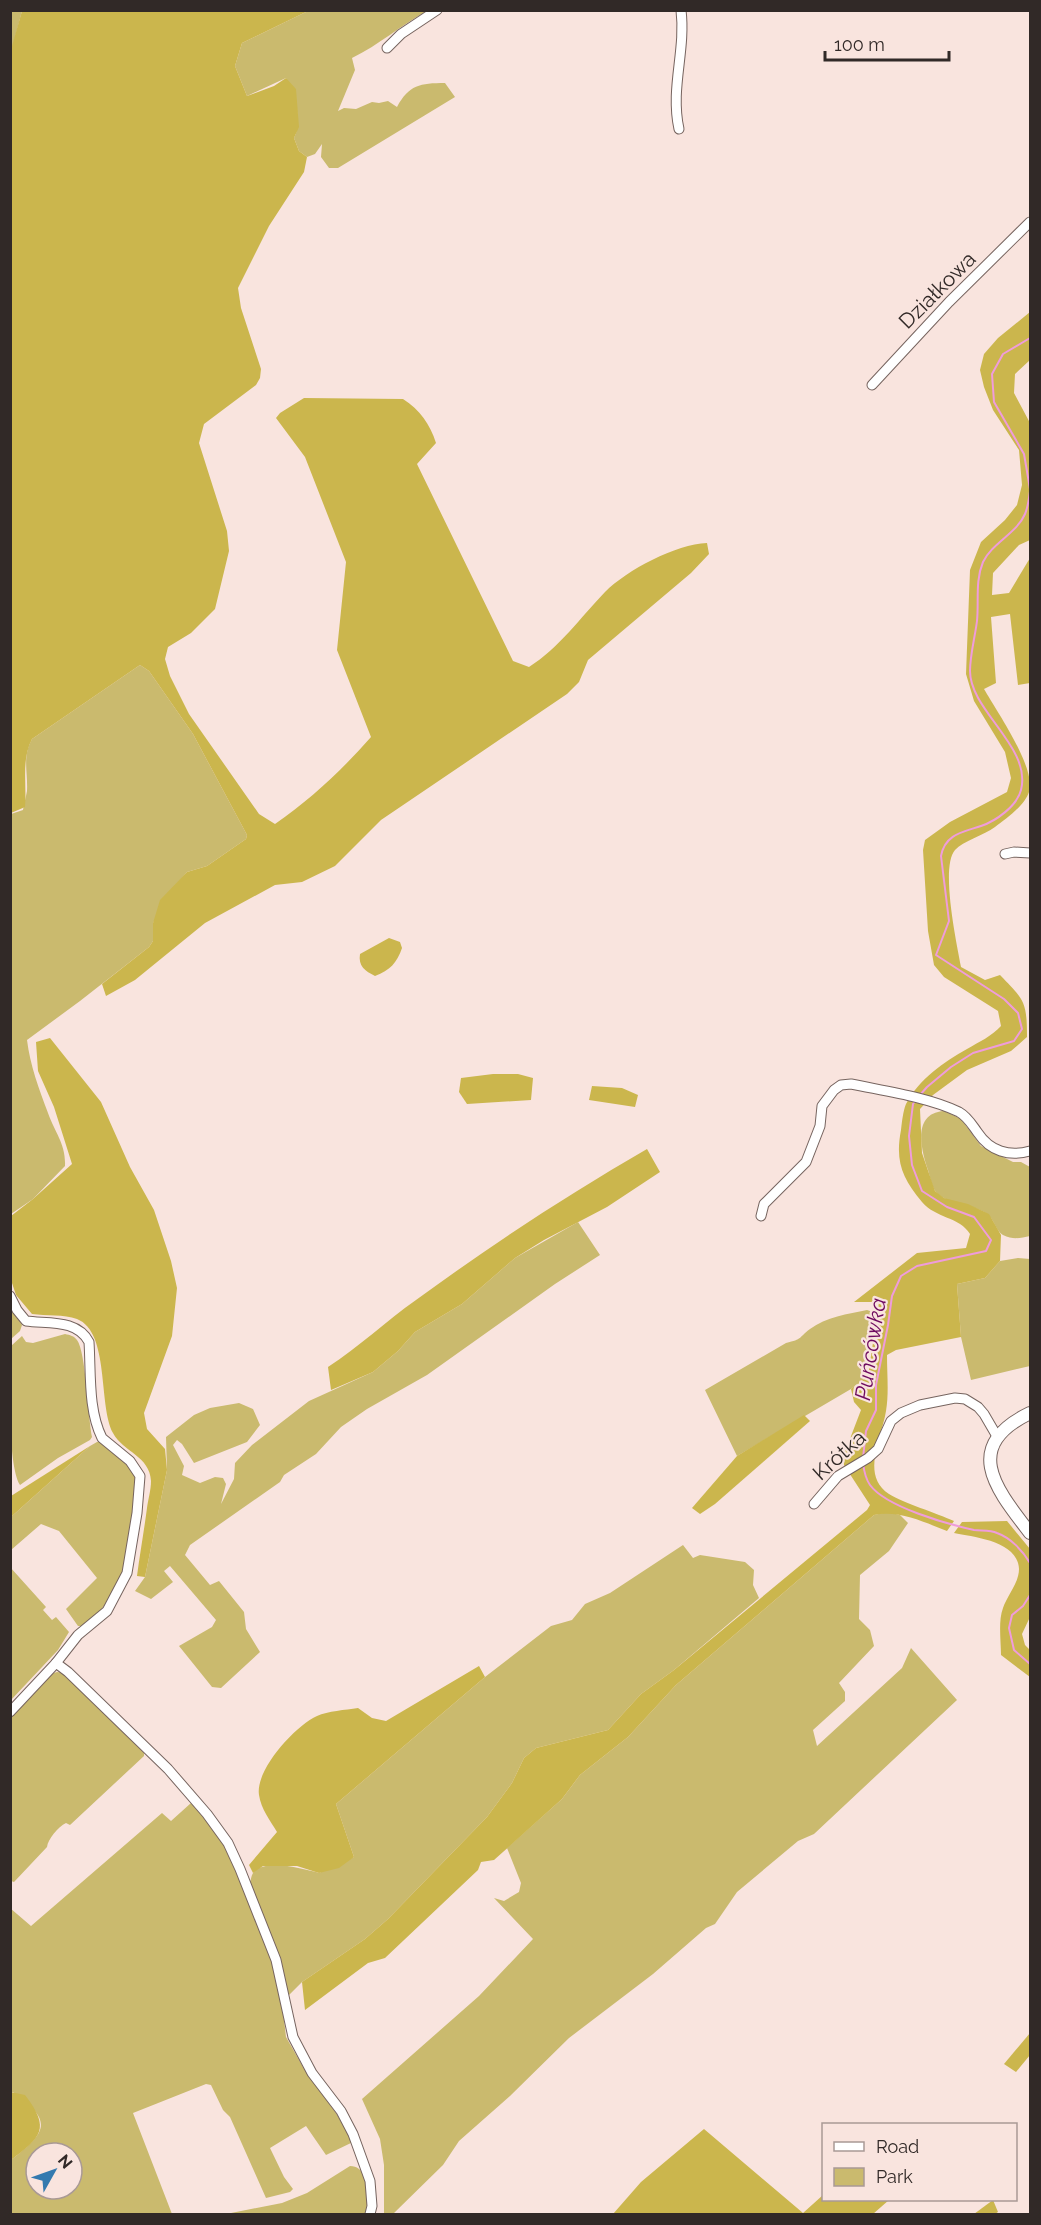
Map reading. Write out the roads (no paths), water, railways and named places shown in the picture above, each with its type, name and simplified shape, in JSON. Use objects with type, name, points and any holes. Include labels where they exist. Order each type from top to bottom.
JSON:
[{"type":"street","points":[[387,48],[401,34],[437,10]]},
{"type":"street","points":[[679,129],[676,78],[682,37],[681,10]]},
{"type":"street","name":"Działkowa","points":[[872,385],[949,302],[1030,222]]},
{"type":"street","points":[[1005,854],[1030,853]]},
{"type":"street","points":[[761,1216],[764,1204],[806,1162],[820,1126],[822,1106],[834,1090],[842,1085],[851,1084],[929,1102],[964,1116],[986,1143],[994,1149],[1012,1154],[1030,1152]]},
{"type":"street","points":[[10,1296],[26,1321],[67,1324],[86,1337],[89,1342],[94,1417],[100,1434],[130,1461],[140,1476],[137,1513],[127,1572],[107,1611],[78,1635],[56,1663],[10,1712]]},
{"type":"street","name":"Krótka","points":[[814,1503],[838,1476],[868,1458],[878,1449],[891,1421],[901,1413],[920,1405],[955,1398],[965,1400],[978,1407],[998,1438]]},
{"type":"street","points":[[1030,1413],[1014,1422],[998,1438],[990,1458],[993,1477],[1006,1501],[1030,1533]]},
{"type":"street","points":[[56,1663],[168,1769],[207,1814],[228,1843],[244,1877],[276,1960],[293,2037],[312,2073],[341,2111],[370,2181],[370,2214]]},
{"type":"waterway","name":"Puńcówka","points":[[1030,338],[1003,354],[992,374],[994,402],[1024,454],[1030,489]]},
{"type":"waterway","name":"Puńcówka","points":[[920,1095],[951,1067],[973,1053],[1014,1041],[1022,1029],[1018,1013],[1004,999],[936,955],[949,921],[941,856],[946,843],[961,832],[987,824],[999,817],[1011,807],[1021,790],[1022,774],[1018,759],[980,700],[973,686],[970,671],[977,621],[978,584],[983,562],[992,549],[1021,521],[1027,509],[1030,491]]},
{"type":"waterway","name":"Puńcówka","points":[[863,1458],[866,1431],[876,1410],[876,1385],[892,1296],[901,1276],[917,1266],[986,1251],[991,1240],[974,1217],[947,1207],[922,1191],[912,1165],[909,1136],[913,1104],[916,1100]]},
{"type":"waterway","name":"Puńcówka","points":[[863,1463],[870,1485],[889,1500],[933,1519],[1002,1535],[1016,1545],[1030,1563]]},
{"type":"waterway","name":"Puńcówka","points":[[1030,1595],[1023,1606],[1012,1615],[1009,1628],[1014,1650],[1030,1664]]}]
